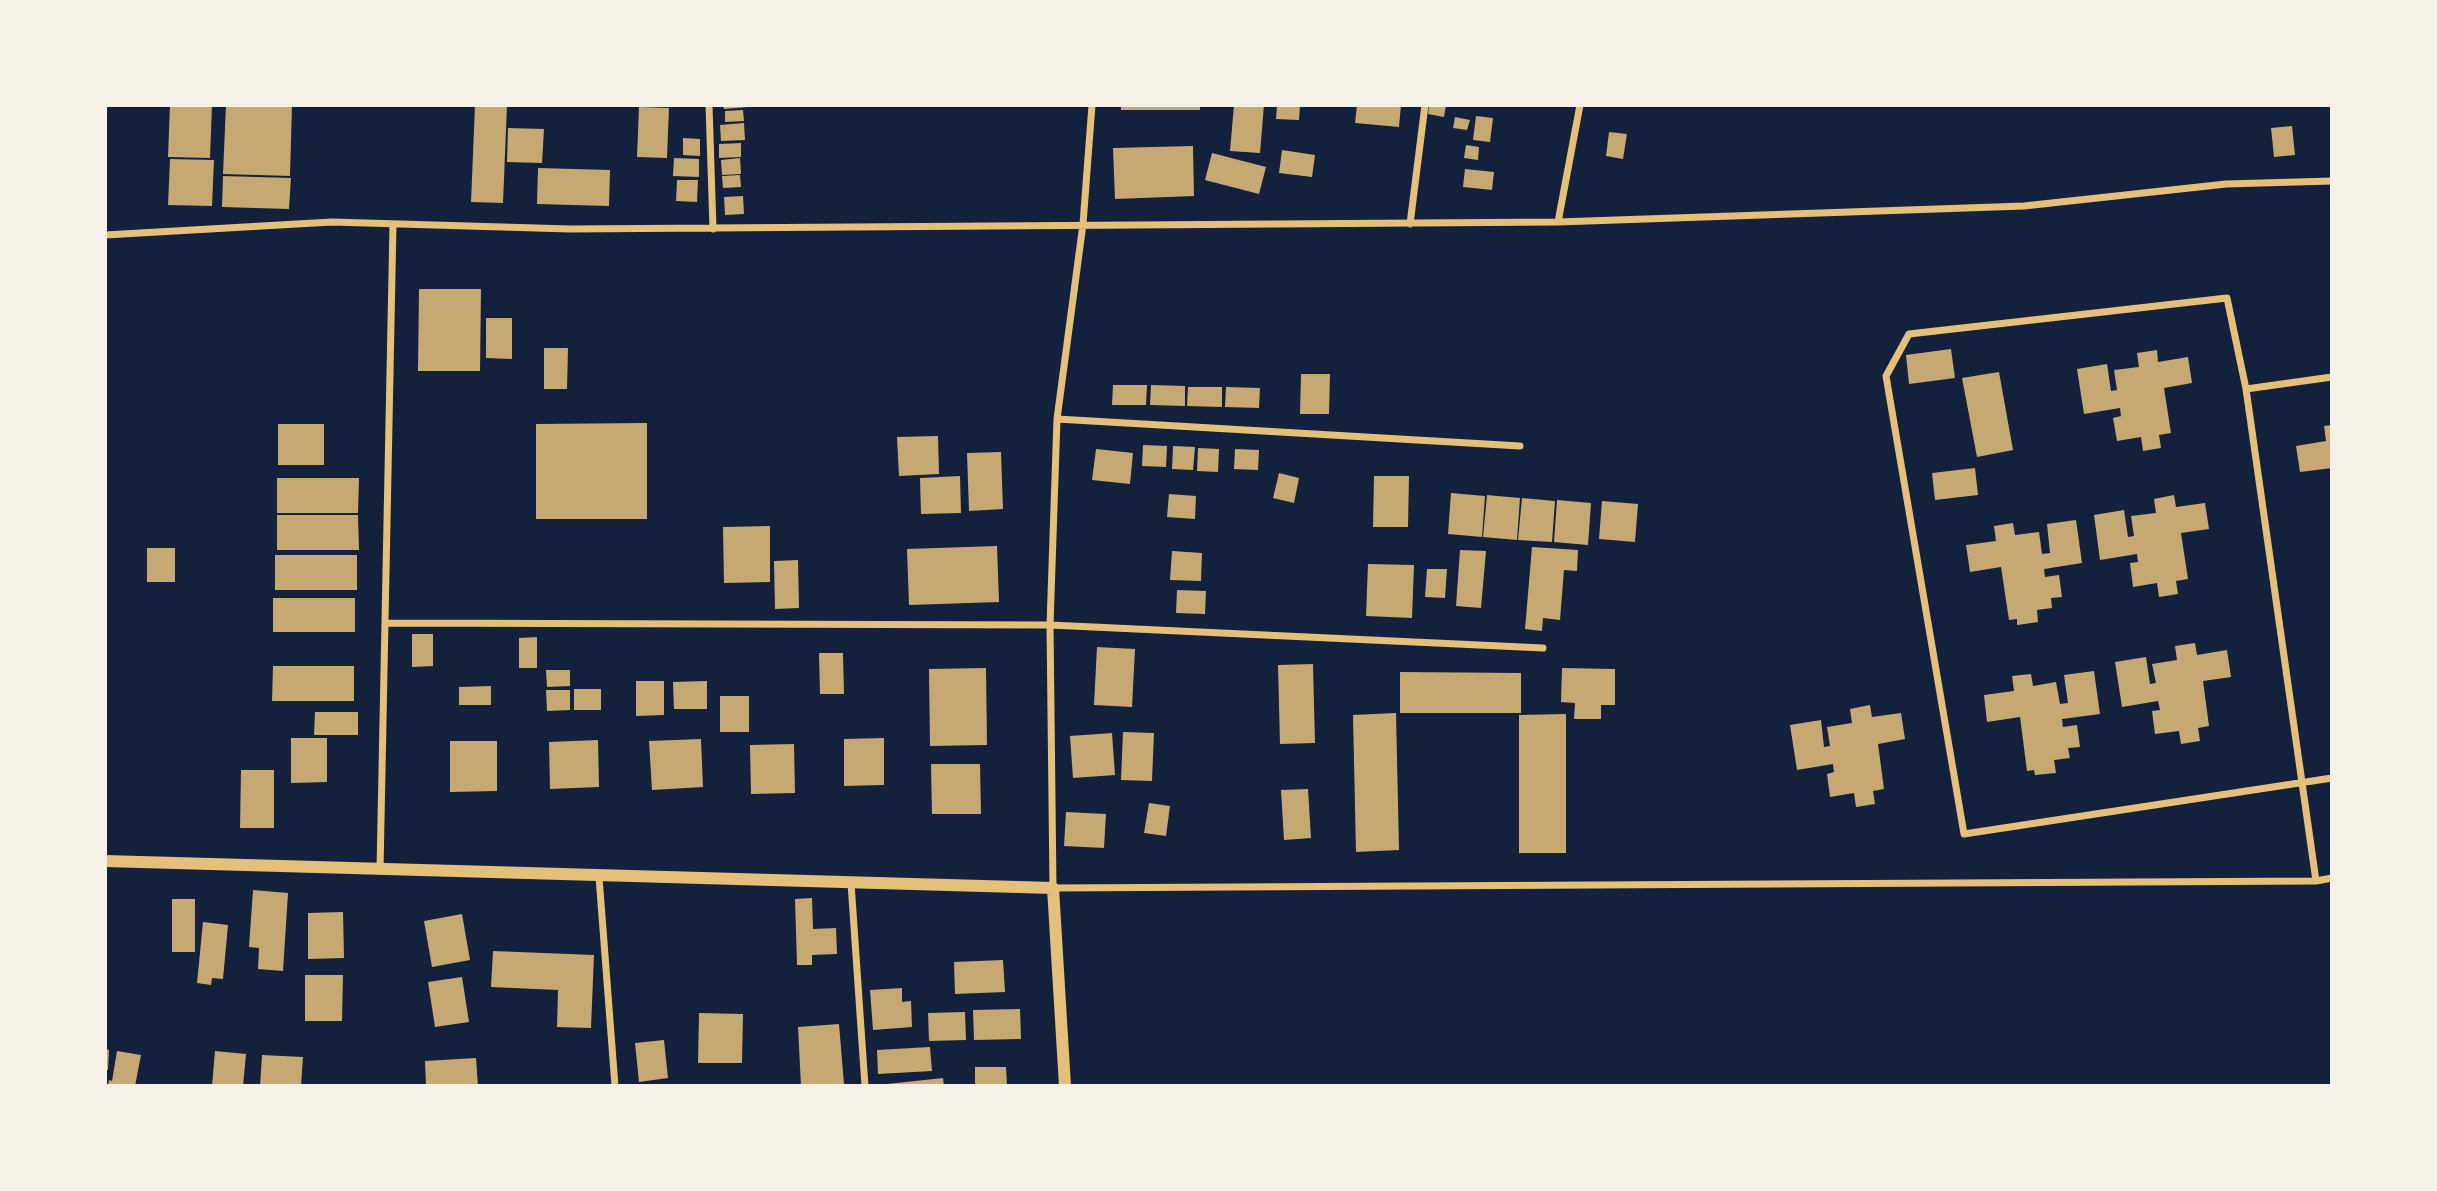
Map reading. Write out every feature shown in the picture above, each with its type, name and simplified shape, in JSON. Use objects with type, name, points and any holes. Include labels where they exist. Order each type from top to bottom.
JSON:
[{"type":"street","points":[[709,105],[713,229]]},
{"type":"street","points":[[1065,1086],[1053,888],[1050,625],[1057,419],[1083,225],[1092,105]]},
{"type":"street","points":[[1410,224],[1425,105]]},
{"type":"street","points":[[1558,222],[1580,105]]},
{"type":"street","points":[[105,234],[331,222],[570,229],[713,229],[1558,222],[2024,206],[2226,184],[2332,181]]},
{"type":"street","points":[[380,871],[393,224]]},
{"type":"street","points":[[2316,881],[2302,783],[2246,390],[2227,298],[1909,334],[1886,376],[1964,834],[2302,783],[2332,778]]},
{"type":"street","points":[[2246,390],[2332,377]]},
{"type":"street","points":[[1057,419],[1520,446]]},
{"type":"street","points":[[385,623],[1050,625],[1543,648]]},
{"type":"street","points":[[105,861],[380,871],[1053,888],[2316,881],[2332,878]]},
{"type":"street","points":[[599,877],[615,1086]]},
{"type":"street","points":[[850,883],[865,1086]]},
{"type":"building","points":[[170,105],[212,105],[210,158],[168,157]]},
{"type":"building","points":[[226,105],[292,105],[290,176],[223,174]]},
{"type":"building","points":[[475,105],[507,105],[503,203],[471,202]]},
{"type":"building","points":[[723,105],[747,105],[748,107],[724,109]]},
{"type":"building","points":[[1121,105],[1200,105],[1200,110],[1121,110]]},
{"type":"building","points":[[1234,105],[1264,105],[1260,153],[1230,151]]},
{"type":"building","points":[[1357,105],[1401,105],[1399,127],[1355,123]]},
{"type":"building","points":[[1429,105],[1446,105],[1444,117],[1428,114]]},
{"type":"building","points":[[1277,106],[1300,107],[1299,120],[1276,119]]},
{"type":"building","points":[[639,107],[669,108],[667,158],[637,157]]},
{"type":"building","points":[[743,110],[744,121],[725,122],[725,111]]},
{"type":"building","points":[[1476,116],[1493,118],[1490,142],[1473,140]]},
{"type":"building","points":[[1455,117],[1470,120],[1467,130],[1453,128]]},
{"type":"building","points":[[744,123],[745,140],[721,141],[720,125]]},
{"type":"building","points":[[2292,126],[2295,155],[2274,157],[2271,128]]},
{"type":"building","points":[[508,128],[544,129],[542,163],[507,162]]},
{"type":"building","points":[[1609,132],[1627,134],[1623,159],[1606,156]]},
{"type":"building","points":[[683,138],[700,139],[700,156],[683,155]]},
{"type":"building","points":[[741,143],[741,157],[719,158],[719,144]]},
{"type":"building","points":[[1466,145],[1479,147],[1478,160],[1464,158]]},
{"type":"building","points":[[1193,146],[1194,196],[1115,199],[1113,148]]},
{"type":"building","points":[[1282,150],[1315,155],[1312,177],[1279,173]]},
{"type":"building","points":[[1212,153],[1266,167],[1259,194],[1205,180]]},
{"type":"building","points":[[674,158],[699,159],[699,177],[673,176]]},
{"type":"building","points":[[740,158],[741,174],[722,175],[721,160]]},
{"type":"building","points":[[170,159],[214,160],[212,206],[168,205]]},
{"type":"building","points":[[538,168],[610,170],[609,206],[537,204]]},
{"type":"building","points":[[1465,169],[1494,172],[1492,190],[1463,187]]},
{"type":"building","points":[[740,175],[741,187],[723,188],[722,176]]},
{"type":"building","points":[[223,176],[291,178],[289,209],[222,207]]},
{"type":"building","points":[[677,180],[698,180],[697,202],[676,201]]},
{"type":"building","points":[[743,196],[744,214],[725,215],[724,197]]},
{"type":"building","points":[[419,289],[481,289],[480,371],[418,371]]},
{"type":"building","points":[[486,318],[512,318],[512,359],[486,358]]},
{"type":"building","points":[[544,348],[568,348],[567,389],[544,389]]},
{"type":"building","points":[[1951,349],[1955,378],[1909,384],[1906,355]]},
{"type":"building","points":[[2157,350],[2158,362],[2188,357],[2192,383],[2164,388],[2171,433],[2159,435],[2161,448],[2143,451],[2141,437],[2117,441],[2113,418],[2121,416],[2120,408],[2084,414],[2077,369],[2107,364],[2111,391],[2117,390],[2114,370],[2139,367],[2137,353]]},
{"type":"building","points":[[1999,372],[2013,450],[1977,457],[1962,378]]},
{"type":"building","points":[[1301,374],[1330,374],[1329,414],[1300,414]]},
{"type":"building","points":[[1113,385],[1147,385],[1146,405],[1112,405]]},
{"type":"building","points":[[1151,385],[1185,386],[1185,406],[1150,405]]},
{"type":"building","points":[[1188,387],[1222,387],[1222,407],[1187,406]]},
{"type":"building","points":[[1226,387],[1260,388],[1259,408],[1225,407]]},
{"type":"building","points":[[647,423],[647,519],[536,519],[536,424]]},
{"type":"building","points":[[278,424],[324,424],[324,465],[278,465]]},
{"type":"building","points":[[2332,425],[2332,468],[2300,472],[2296,446],[2326,441],[2324,426]]},
{"type":"building","points":[[938,436],[939,474],[899,476],[897,437]]},
{"type":"building","points":[[1143,445],[1167,446],[1166,467],[1142,466]]},
{"type":"building","points":[[1173,446],[1195,447],[1193,470],[1172,469]]},
{"type":"building","points":[[1198,448],[1219,449],[1218,472],[1197,471]]},
{"type":"building","points":[[1096,449],[1133,453],[1130,484],[1092,480]]},
{"type":"building","points":[[1235,449],[1259,450],[1258,470],[1234,469]]},
{"type":"building","points":[[1001,452],[1003,509],[969,511],[967,453]]},
{"type":"building","points":[[1975,468],[1978,495],[1935,500],[1932,473]]},
{"type":"building","points":[[1279,473],[1299,478],[1294,503],[1273,498]]},
{"type":"building","points":[[960,476],[961,513],[921,514],[920,478]]},
{"type":"building","points":[[1374,476],[1409,476],[1408,527],[1373,527]]},
{"type":"building","points":[[277,478],[359,478],[358,513],[277,513]]},
{"type":"building","points":[[1451,493],[1485,496],[1482,537],[1448,534]]},
{"type":"building","points":[[1169,494],[1196,496],[1195,519],[1167,517]]},
{"type":"building","points":[[1487,495],[1520,498],[1517,540],[1483,537]]},
{"type":"building","points":[[2174,495],[2176,507],[2205,503],[2209,529],[2181,533],[2188,579],[2176,581],[2178,594],[2159,597],[2157,583],[2133,587],[2130,563],[2138,562],[2137,554],[2100,560],[2094,515],[2124,510],[2128,537],[2134,536],[2131,516],[2156,513],[2154,499]]},
{"type":"building","points":[[1522,498],[1555,501],[1552,542],[1518,540]]},
{"type":"building","points":[[1557,500],[1591,503],[1588,545],[1554,542]]},
{"type":"building","points":[[1602,501],[1638,504],[1635,542],[1599,539]]},
{"type":"building","points":[[277,515],[358,515],[359,550],[277,550]]},
{"type":"building","points":[[2076,520],[2082,563],[2044,569],[2045,577],[2059,575],[2062,597],[2051,598],[2052,608],[2037,610],[2038,622],[2017,625],[2017,619],[2009,620],[2001,567],[1970,572],[1966,545],[1996,541],[1994,526],[2013,523],[2015,535],[2039,532],[2042,554],[2050,553],[2047,524]]},
{"type":"building","points":[[770,526],[770,582],[724,583],[723,527]]},
{"type":"building","points":[[997,546],[999,602],[909,605],[907,549]]},
{"type":"building","points":[[1532,547],[1578,550],[1577,571],[1564,570],[1560,620],[1543,618],[1542,631],[1525,629]]},
{"type":"building","points":[[147,548],[175,548],[175,582],[147,582]]},
{"type":"building","points":[[1460,550],[1486,551],[1481,608],[1456,606]]},
{"type":"building","points":[[1172,551],[1202,553],[1201,581],[1170,580]]},
{"type":"building","points":[[275,555],[357,555],[357,590],[275,590]]},
{"type":"building","points":[[798,560],[799,608],[775,609],[774,561]]},
{"type":"building","points":[[1368,564],[1414,565],[1412,618],[1366,616]]},
{"type":"building","points":[[1427,569],[1447,569],[1445,598],[1425,597]]},
{"type":"building","points":[[1177,590],[1206,591],[1205,614],[1176,613]]},
{"type":"building","points":[[273,598],[355,598],[355,632],[273,632]]},
{"type":"building","points":[[412,634],[433,634],[433,666],[412,667]]},
{"type":"building","points":[[537,637],[537,668],[519,668],[519,638]]},
{"type":"building","points":[[2195,643],[2197,655],[2227,650],[2231,677],[2203,681],[2209,726],[2198,728],[2200,741],[2181,744],[2179,731],[2155,734],[2152,711],[2160,710],[2158,701],[2122,707],[2115,662],[2146,657],[2150,684],[2156,683],[2152,664],[2177,660],[2175,646]]},
{"type":"building","points":[[1097,647],[1135,649],[1132,707],[1094,705]]},
{"type":"building","points":[[819,653],[843,653],[844,694],[820,694]]},
{"type":"building","points":[[1313,664],[1315,743],[1280,744],[1278,665]]},
{"type":"building","points":[[273,666],[354,666],[354,701],[272,701]]},
{"type":"building","points":[[986,668],[987,745],[930,746],[929,669]]},
{"type":"building","points":[[1562,668],[1615,669],[1615,705],[1601,705],[1601,719],[1574,719],[1575,703],[1561,702]]},
{"type":"building","points":[[546,670],[570,670],[570,686],[547,687]]},
{"type":"building","points":[[2094,671],[2100,714],[2062,719],[2063,727],[2077,725],[2080,747],[2068,748],[2070,758],[2054,760],[2056,773],[2035,775],[2034,770],[2027,771],[2020,717],[1987,722],[1984,695],[2014,691],[2012,676],[2031,674],[2033,686],[2056,682],[2060,704],[2068,703],[2064,675]]},
{"type":"building","points":[[1400,672],[1521,673],[1521,713],[1400,713]]},
{"type":"building","points":[[636,681],[664,681],[664,715],[636,716]]},
{"type":"building","points":[[707,681],[707,709],[674,709],[673,682]]},
{"type":"building","points":[[491,686],[491,705],[459,705],[459,687]]},
{"type":"building","points":[[574,689],[601,689],[601,710],[574,710]]},
{"type":"building","points":[[546,690],[570,690],[570,710],[547,711]]},
{"type":"building","points":[[720,696],[749,696],[749,732],[720,732]]},
{"type":"building","points":[[1870,705],[1872,717],[1901,713],[1905,739],[1878,744],[1884,789],[1873,791],[1875,804],[1856,807],[1854,793],[1830,797],[1827,774],[1834,772],[1833,764],[1797,770],[1790,725],[1821,720],[1824,747],[1830,746],[1827,727],[1852,723],[1850,709]]},
{"type":"building","points":[[315,712],[358,712],[358,735],[314,735]]},
{"type":"building","points":[[1396,713],[1399,850],[1356,852],[1353,715]]},
{"type":"building","points":[[1566,714],[1566,853],[1519,853],[1519,715]]},
{"type":"building","points":[[1123,732],[1154,733],[1152,781],[1121,780]]},
{"type":"building","points":[[1112,733],[1115,775],[1073,778],[1070,736]]},
{"type":"building","points":[[291,738],[327,738],[327,782],[291,783]]},
{"type":"building","points":[[884,738],[884,785],[844,786],[844,739]]},
{"type":"building","points":[[701,739],[703,787],[652,790],[649,741]]},
{"type":"building","points":[[598,740],[599,787],[550,789],[549,742]]},
{"type":"building","points":[[450,741],[497,741],[497,791],[450,792]]},
{"type":"building","points":[[794,744],[795,793],[751,794],[750,745]]},
{"type":"building","points":[[931,764],[980,764],[981,814],[932,814]]},
{"type":"building","points":[[241,770],[274,770],[274,828],[240,828]]},
{"type":"building","points":[[1308,789],[1311,838],[1284,840],[1281,790]]},
{"type":"building","points":[[1149,803],[1170,806],[1166,836],[1144,833]]},
{"type":"building","points":[[1066,812],[1106,814],[1104,848],[1064,846]]},
{"type":"building","points":[[253,890],[288,893],[283,971],[258,969],[259,948],[249,947]]},
{"type":"building","points":[[812,898],[813,929],[836,928],[837,954],[812,955],[812,965],[797,965],[795,899]]},
{"type":"building","points":[[172,899],[195,899],[195,952],[172,952]]},
{"type":"building","points":[[343,912],[344,958],[308,959],[308,913]]},
{"type":"building","points":[[462,914],[470,960],[432,967],[424,921]]},
{"type":"building","points":[[203,922],[228,925],[223,979],[212,978],[211,985],[197,983]]},
{"type":"building","points":[[493,951],[594,955],[591,1028],[557,1027],[558,990],[491,987]]},
{"type":"building","points":[[1003,960],[1005,992],[955,994],[954,962]]},
{"type":"building","points":[[305,975],[343,975],[342,1021],[305,1021]]},
{"type":"building","points":[[462,977],[469,1022],[435,1027],[428,982]]},
{"type":"building","points":[[902,988],[902,1002],[911,1001],[912,1027],[873,1030],[870,990]]},
{"type":"building","points":[[1020,1009],[1021,1039],[974,1040],[973,1010]]},
{"type":"building","points":[[965,1012],[966,1040],[929,1041],[928,1013]]},
{"type":"building","points":[[699,1013],[743,1014],[742,1063],[698,1063]]},
{"type":"building","points":[[839,1024],[844,1084],[801,1086],[798,1027]]},
{"type":"building","points":[[664,1040],[668,1078],[639,1082],[635,1043]]},
{"type":"building","points":[[930,1047],[932,1071],[878,1074],[877,1050]]},
{"type":"building","points":[[105,1049],[109,1050],[108,1070],[105,1070]]},
{"type":"building","points":[[117,1051],[141,1055],[135,1086],[108,1086],[109,1080],[112,1081]]},
{"type":"building","points":[[215,1051],[246,1054],[243,1086],[212,1086]]},
{"type":"building","points":[[262,1055],[303,1057],[301,1086],[260,1086]]},
{"type":"building","points":[[476,1058],[478,1086],[426,1086],[425,1061]]},
{"type":"building","points":[[975,1067],[1006,1067],[1007,1086],[975,1086]]},
{"type":"building","points":[[943,1078],[944,1086],[887,1086],[887,1084]]}]
